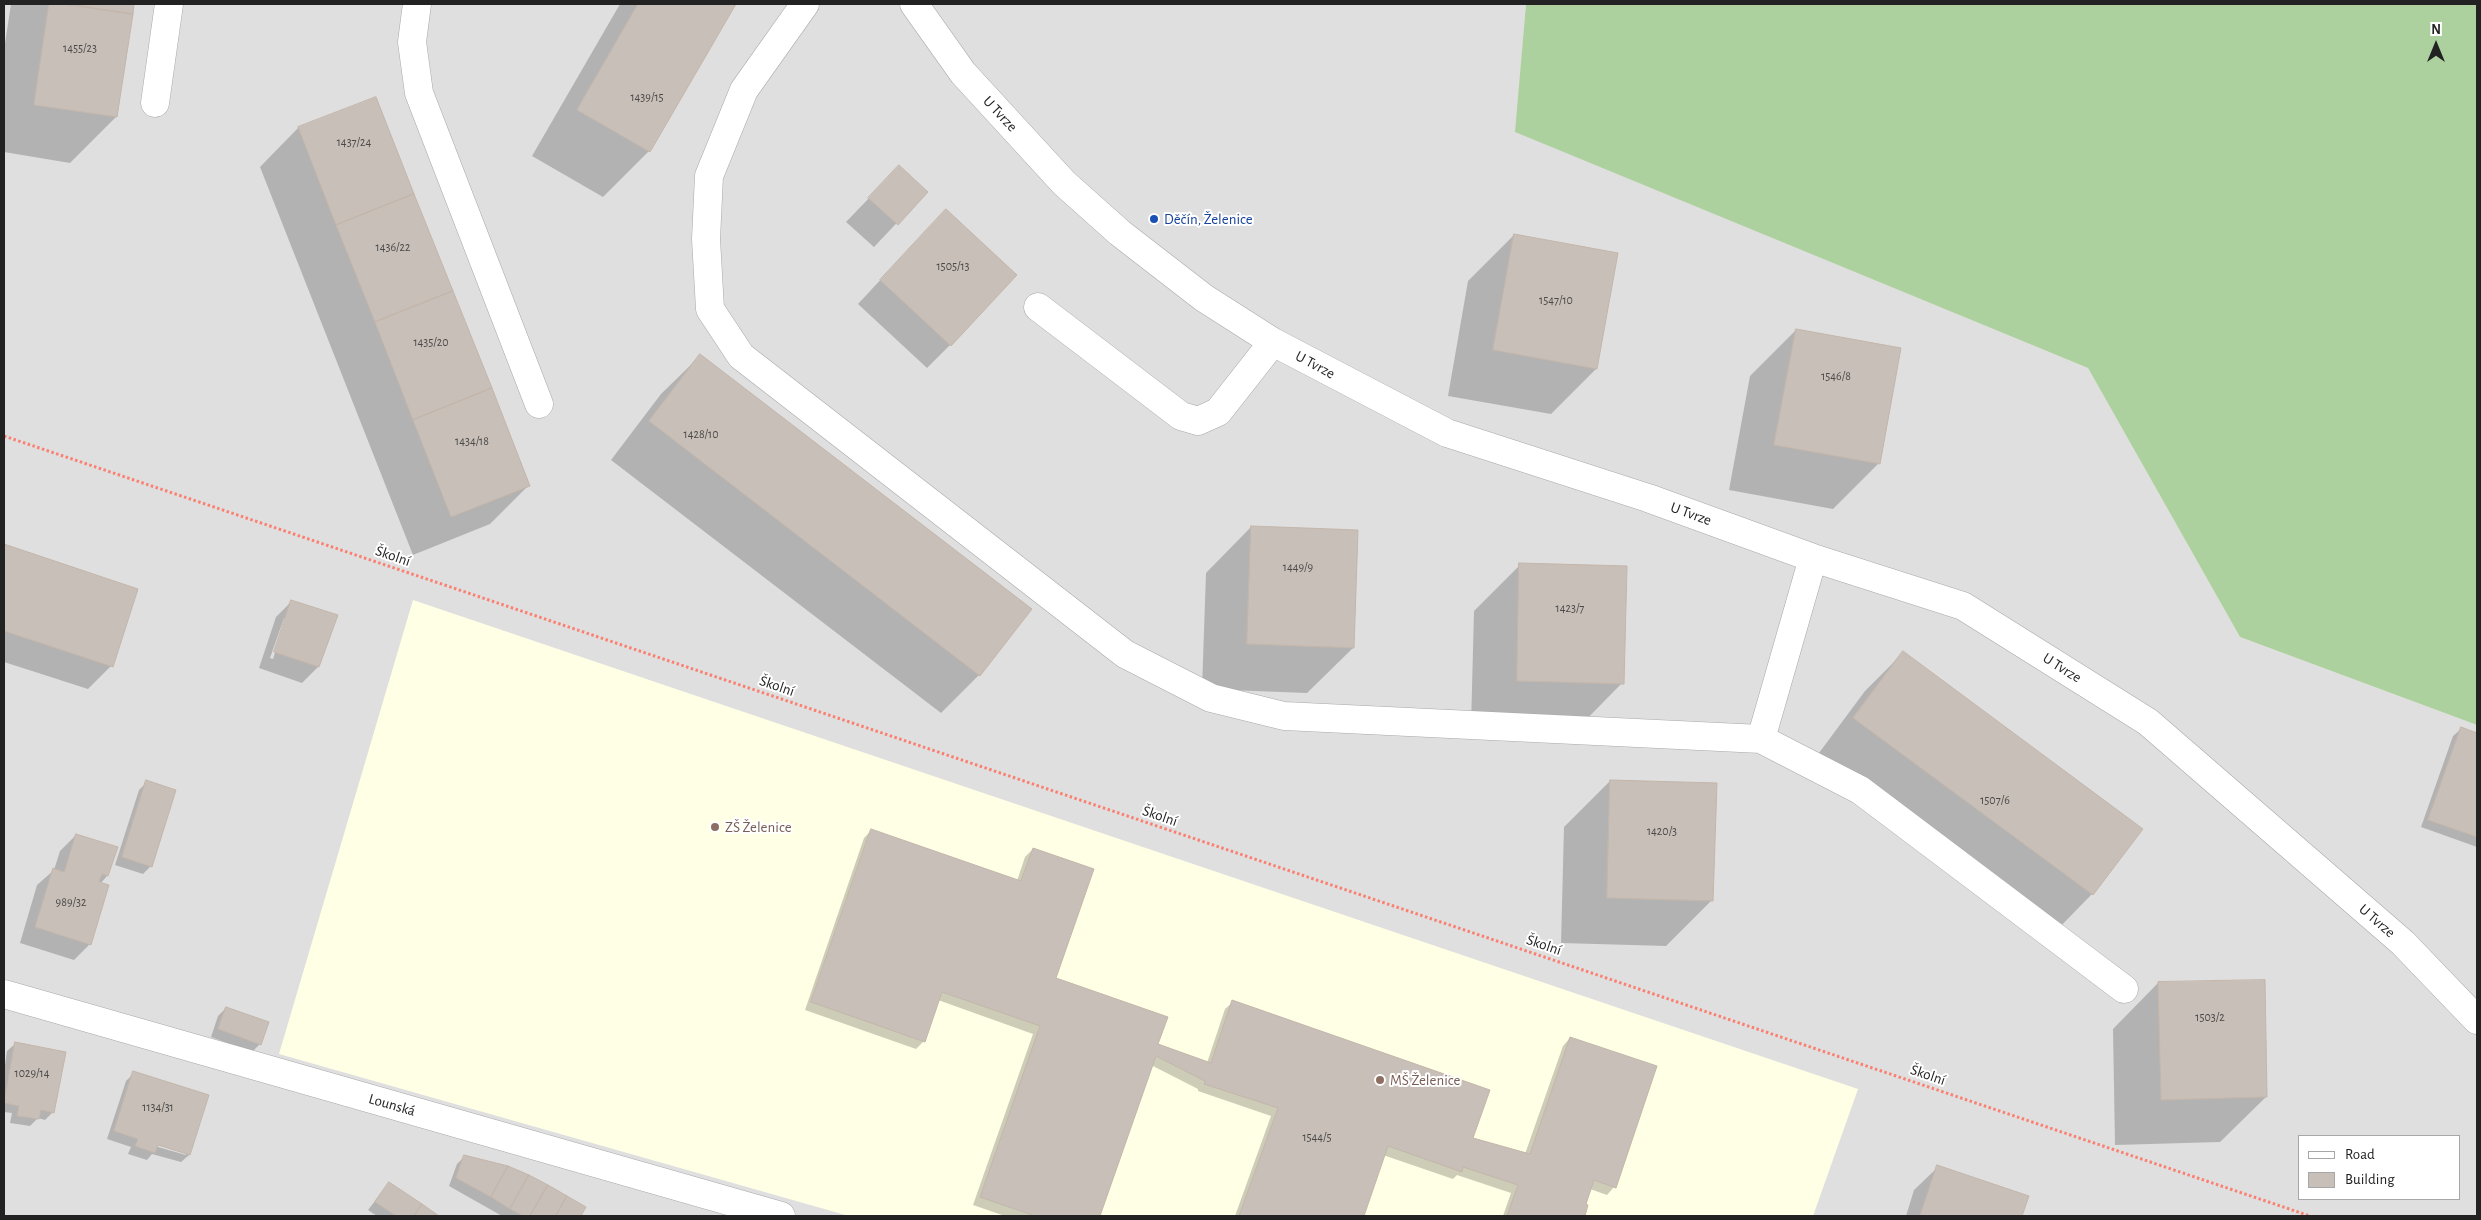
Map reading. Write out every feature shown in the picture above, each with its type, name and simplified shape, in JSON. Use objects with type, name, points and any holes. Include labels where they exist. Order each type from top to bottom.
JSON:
[{"type":"street","points":[[155,103],[169,4]]},
{"type":"street","points":[[417,4],[412,42],[419,93],[539,404]]},
{"type":"street","points":[[805,4],[744,90],[709,176],[706,239],[710,309],[741,356],[1125,654],[1211,698],[1284,716],[1761,739],[1860,790],[2124,989]]},
{"type":"street","name":"U Tvrze","points":[[914,4],[963,73],[1064,183],[1120,233],[1204,298],[1273,342],[1447,433],[1648,498],[1813,558],[1962,606],[2148,722],[2403,943],[2477,1020]]},
{"type":"street","points":[[1038,307],[1180,416],[1198,421],[1218,412],[1273,342]]},
{"type":"street","points":[[1761,739],[1813,558]]},
{"type":"street","name":"Lounská","points":[[4,994],[781,1216]]},
{"type":"path","name":"Školní","points":[[4,436],[2310,1216]]},
{"type":"shaded area","points":[[4,4],[1526,4],[1516,132],[2088,368],[2240,637],[2477,725],[2477,1216],[4,1216]]},
{"type":"shaded area","name":"ZŠ Želenice","points":[[413,600],[1858,1089],[1813,1216],[849,1216],[279,1054]]},
{"type":"green space","points":[[1526,4],[2477,4],[2477,725],[2240,637],[2088,368],[1515,132]]},
{"type":"building","points":[[49,4],[65,4],[133,14],[117,117],[34,105]]},
{"type":"building","points":[[65,4],[134,4],[133,14]]},
{"type":"building","points":[[638,4],[736,4],[650,152],[577,110]]},
{"type":"building","points":[[376,97],[414,194],[336,225],[298,127]]},
{"type":"building","points":[[899,165],[928,192],[898,225],[868,198]]},
{"type":"building","points":[[414,194],[453,291],[375,322],[336,225]]},
{"type":"building","points":[[946,209],[1017,275],[951,346],[880,280]]},
{"type":"building","points":[[1514,234],[1618,253],[1597,369],[1493,350]]},
{"type":"building","points":[[453,291],[492,388],[413,420],[375,322]]},
{"type":"building","points":[[1796,329],[1901,348],[1880,464],[1774,445]]},
{"type":"building","points":[[700,354],[1032,609],[980,676],[649,421]]},
{"type":"building","points":[[492,388],[530,486],[451,517],[413,420]]},
{"type":"building","points":[[1251,526],[1358,530],[1354,648],[1247,644]]},
{"type":"building","points":[[4,544],[138,589],[113,667],[4,631]]},
{"type":"building","points":[[1519,563],[1627,566],[1624,684],[1517,681]]},
{"type":"building","points":[[291,600],[338,615],[319,667],[274,652]]},
{"type":"building","points":[[1903,651],[2143,829],[2093,895],[1853,718]]},
{"type":"building","points":[[2461,727],[2477,733],[2477,837],[2428,820]]},
{"type":"building","points":[[146,780],[176,790],[152,867],[122,857]]},
{"type":"building","points":[[1610,780],[1717,783],[1713,901],[1607,898]]},
{"type":"building","points":[[871,829],[1021,881],[1033,848],[1094,869],[1056,978],[1168,1017],[1158,1044],[1211,1063],[1232,1000],[1490,1090],[1473,1138],[1530,1154],[1570,1037],[1657,1066],[1616,1188],[1594,1180],[1586,1204],[1588,1205],[1585,1216],[1507,1216],[1518,1185],[1463,1167],[1462,1172],[1388,1146],[1364,1216],[1239,1216],[1278,1108],[1204,1084],[1205,1081],[1156,1056],[1100,1216],[1035,1216],[980,1197],[1040,1026],[942,992],[925,1042],[811,1002]]},
{"type":"building","points":[[76,834],[118,847],[108,876],[102,874],[99,882],[109,885],[91,945],[35,927],[53,868],[64,872]]},
{"type":"building","points":[[2265,980],[2267,1097],[2161,1100],[2158,982]]},
{"type":"building","points":[[226,1007],[269,1022],[261,1045],[218,1029]]},
{"type":"building","points":[[15,1042],[66,1052],[54,1113],[41,1110],[39,1119],[17,1116],[19,1106],[4,1103]]},
{"type":"building","points":[[133,1071],[209,1095],[190,1155],[158,1145],[155,1153],[135,1146],[138,1139],[114,1131]]},
{"type":"building","points":[[464,1155],[508,1166],[491,1197],[456,1178]]},
{"type":"building","points":[[1937,1165],[2029,1196],[2022,1216],[1920,1216]]},
{"type":"building","points":[[508,1166],[529,1175],[510,1209],[491,1197]]},
{"type":"building","points":[[529,1175],[548,1185],[530,1216],[523,1216],[510,1209]]},
{"type":"building","points":[[389,1182],[422,1204],[414,1216],[396,1216],[375,1202]]},
{"type":"building","points":[[548,1185],[567,1196],[556,1216],[530,1216]]},
{"type":"building","points":[[567,1196],[586,1207],[581,1216],[556,1216]]},
{"type":"building","points":[[422,1204],[439,1216],[414,1216]]},
{"type":"place","name":"Děčín, Želenice","points":[[1154,219]]},
{"type":"place","name":"ZŠ Želenice","points":[[715,827]]},
{"type":"place","name":"MŠ Želenice","points":[[1380,1080]]}]
